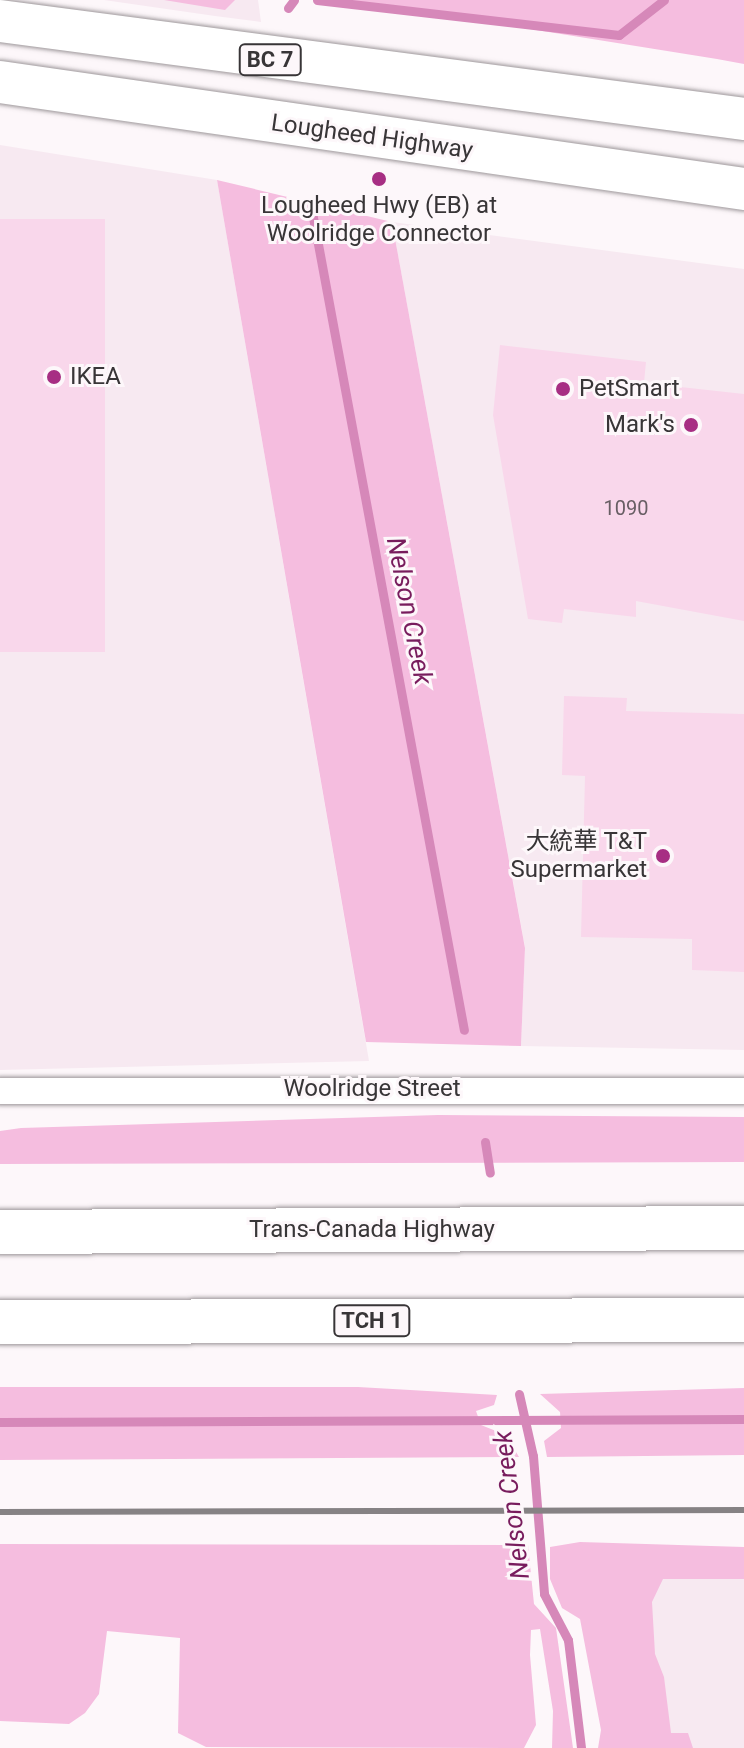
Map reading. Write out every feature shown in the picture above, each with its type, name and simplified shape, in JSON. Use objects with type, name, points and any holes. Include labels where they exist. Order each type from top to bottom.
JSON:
[{"type":"highway","name":"Trans-Canada Highway","points":[[0,1232],[744,1228]]},
{"type":"highway","name":"TCH 1","points":[[0,1322],[744,1320]]},
{"type":"main road","name":"BC 7","points":[[0,21],[744,119]]},
{"type":"main road","name":"Lougheed Highway","points":[[0,82],[744,189]]},
{"type":"street","name":"Woolridge Street","points":[[0,1091],[744,1091]]},
{"type":"shaded area","points":[[104,0],[258,0],[261,22],[215,16]]},
{"type":"shaded area","points":[[164,0],[235,0],[225,10]]},
{"type":"shaded area","points":[[348,0],[744,0],[744,64],[717,59]]},
{"type":"shaded area","points":[[0,145],[217,180],[369,1061],[0,1070]]},
{"type":"shaded area","points":[[217,180],[392,222],[525,948],[521,1046],[366,1042]]},
{"type":"shaded area","points":[[392,222],[744,269],[744,1050],[521,1046],[525,947]]},
{"type":"shaded area","points":[[438,1115],[744,1117],[744,1162],[0,1164],[0,1131],[21,1128]]},
{"type":"shaded area","points":[[0,1387],[358,1387],[497,1395],[494,1405],[476,1411],[481,1425],[506,1435],[519,1457],[0,1460]]},
{"type":"shaded area","points":[[744,1388],[744,1455],[547,1457],[544,1441],[561,1428],[560,1412],[540,1394]]},
{"type":"shaded area","points":[[580,1542],[744,1547],[744,1579],[663,1579],[652,1602],[655,1654],[664,1677],[671,1733],[688,1733],[693,1748],[598,1748],[601,1730],[580,1619],[562,1608],[550,1579],[550,1547]]},
{"type":"shaded area","points":[[0,1544],[528,1545],[534,1604],[556,1628],[573,1748],[552,1748],[553,1711],[540,1629],[531,1630],[536,1725],[524,1748],[206,1747],[178,1733],[180,1638],[107,1631],[99,1694],[85,1713],[69,1724],[0,1721]]},
{"type":"shaded area","points":[[744,1559],[744,1748],[654,1748],[621,1561]]},
{"type":"building","name":"IKEA","points":[[0,219],[105,219],[105,652],[0,652]]},
{"type":"building","points":[[500,345],[646,362],[644,383],[744,394],[744,621],[636,601],[636,617],[564,609],[562,623],[528,619],[493,415]]},
{"type":"building","name":"大統華 T&T Supermarket","points":[[564,696],[627,698],[626,711],[744,714],[744,972],[692,970],[692,939],[581,937],[585,776],[562,775]]},
{"type":"waterway","name":"Nelson Creek","points":[[288,8],[294,0]]},
{"type":"waterway","points":[[317,0],[619,35],[664,0]]},
{"type":"waterway","name":"Nelson Creek","points":[[310,201],[464,1030]]},
{"type":"waterway","name":"Nelson Creek","points":[[485,1142],[490,1173]]},
{"type":"waterway","name":"Nelson Creek","points":[[519,1394],[533,1456],[544,1594],[568,1640],[581,1748]]},
{"type":"waterway","points":[[0,1422],[744,1419]]},
{"type":"railway","points":[[0,1512],[744,1510]]},
{"type":"place","name":"Lougheed Hwy (EB) at Woolridge Connector","points":[[379,179]]},
{"type":"place","name":"IKEA","points":[[54,377]]},
{"type":"place","name":"PetSmart","points":[[563,389]]},
{"type":"place","name":"Mark's","points":[[691,425]]},
{"type":"place","name":"大統華 T&T Supermarket","points":[[663,856]]}]
